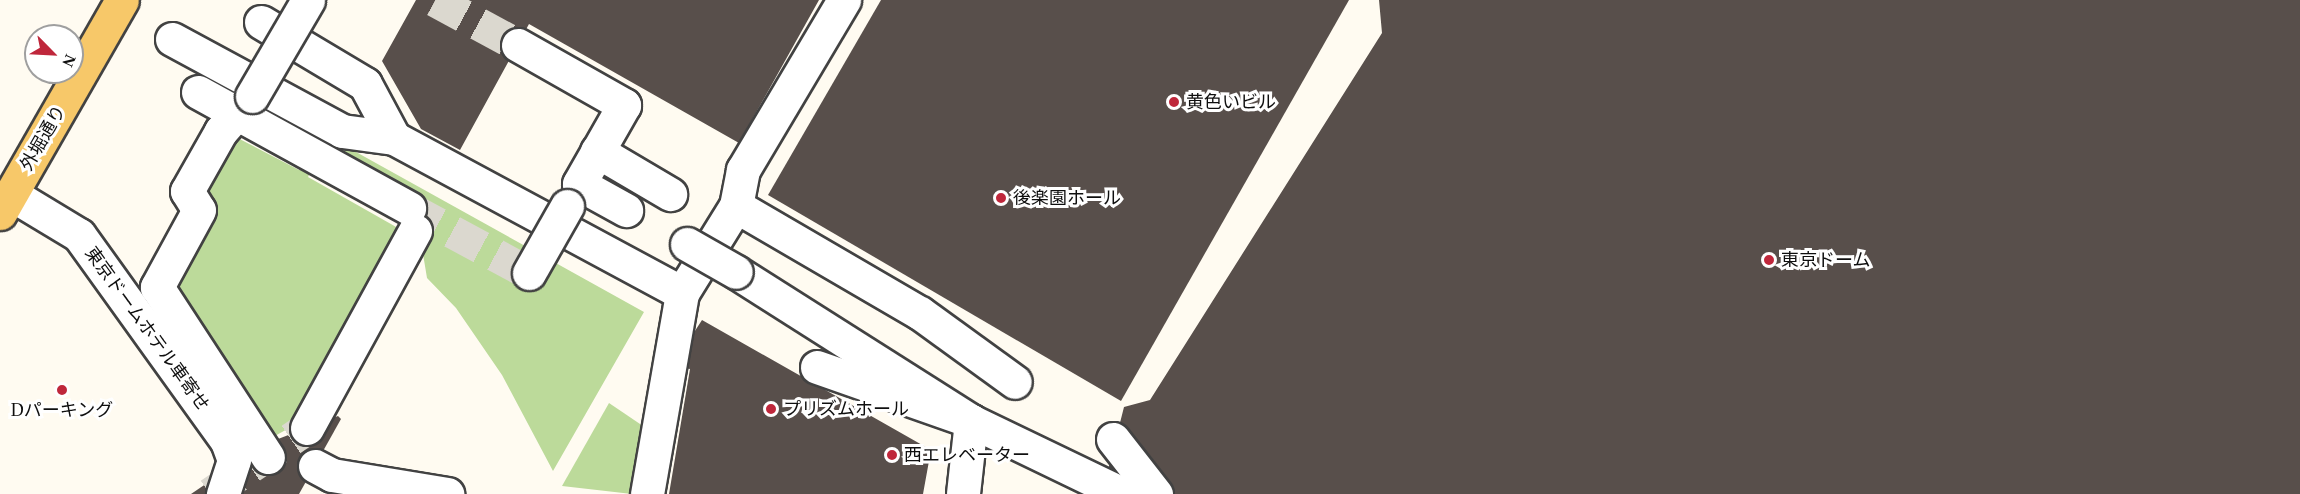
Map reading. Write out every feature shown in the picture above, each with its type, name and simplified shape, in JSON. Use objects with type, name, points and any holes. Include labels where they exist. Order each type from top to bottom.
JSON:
[{"type":"main road","name":"外堀通り","points":[[5,203],[122,0]]},
{"type":"street","points":[[268,457],[157,287],[199,210],[187,190],[221,131],[244,105],[308,0]]},
{"type":"street","points":[[647,494],[682,294],[736,206],[743,170],[844,0]]},
{"type":"street","points":[[261,22],[365,84],[394,138]]},
{"type":"street","points":[[172,39],[342,131],[394,138],[682,294]]},
{"type":"street","points":[[518,45],[624,105],[529,273]]},
{"type":"street","points":[[198,92],[244,105],[326,172],[412,219],[307,428]]},
{"type":"street","points":[[597,151],[670,194]]},
{"type":"street","points":[[573,195],[626,210]]},
{"type":"street","name":"東京ドームホテル車寄せ","points":[[5,203],[79,235],[227,441],[234,460],[223,494]]},
{"type":"street","points":[[736,206],[920,313],[1015,382]]},
{"type":"street","points":[[687,244],[736,272],[971,421]]},
{"type":"street","points":[[817,366],[971,421],[1123,494]]},
{"type":"street","points":[[963,494],[971,421]]},
{"type":"street","points":[[1113,439],[1156,494]]},
{"type":"street","points":[[315,466],[332,475],[447,494]]},
{"type":"green space","points":[[320,132],[644,312],[553,471],[502,375],[456,308],[427,278],[423,254],[433,232],[322,150],[308,177],[405,232],[291,427],[264,442],[167,288],[196,189],[230,134],[299,170]]},
{"type":"green space","points":[[609,403],[643,426],[632,494],[562,486]]},
{"type":"building","points":[[416,0],[819,0],[739,143],[529,24],[460,150],[421,129],[382,61]]},
{"type":"building","name":"後楽園ホール","points":[[881,0],[1349,0],[1121,401],[768,195]]},
{"type":"building","name":"東京ドーム","points":[[1379,0],[2300,0],[2300,494],[1102,494],[1124,407],[1150,400],[1382,33]]},
{"type":"building","name":"プリズムホール","points":[[702,320],[931,450],[923,494],[669,494],[690,369],[673,365]]},
{"type":"building","points":[[338,416],[341,419],[299,494],[191,494],[265,444]]},
{"type":"tunnel","points":[[435,0],[518,45]]},
{"type":"tunnel","points":[[409,208],[529,273]]},
{"type":"tunnel","points":[[210,494],[307,428]]},
{"type":"place","name":"黄色いビル","points":[[1174,102]]},
{"type":"place","name":"後楽園ホール","points":[[1001,198]]},
{"type":"place","name":"東京ドーム","points":[[1769,260]]},
{"type":"place","name":"Dパーキング","points":[[62,390]]},
{"type":"place","name":"プリズムホール","points":[[771,409]]},
{"type":"place","name":"西エレベーター","points":[[892,455]]}]
